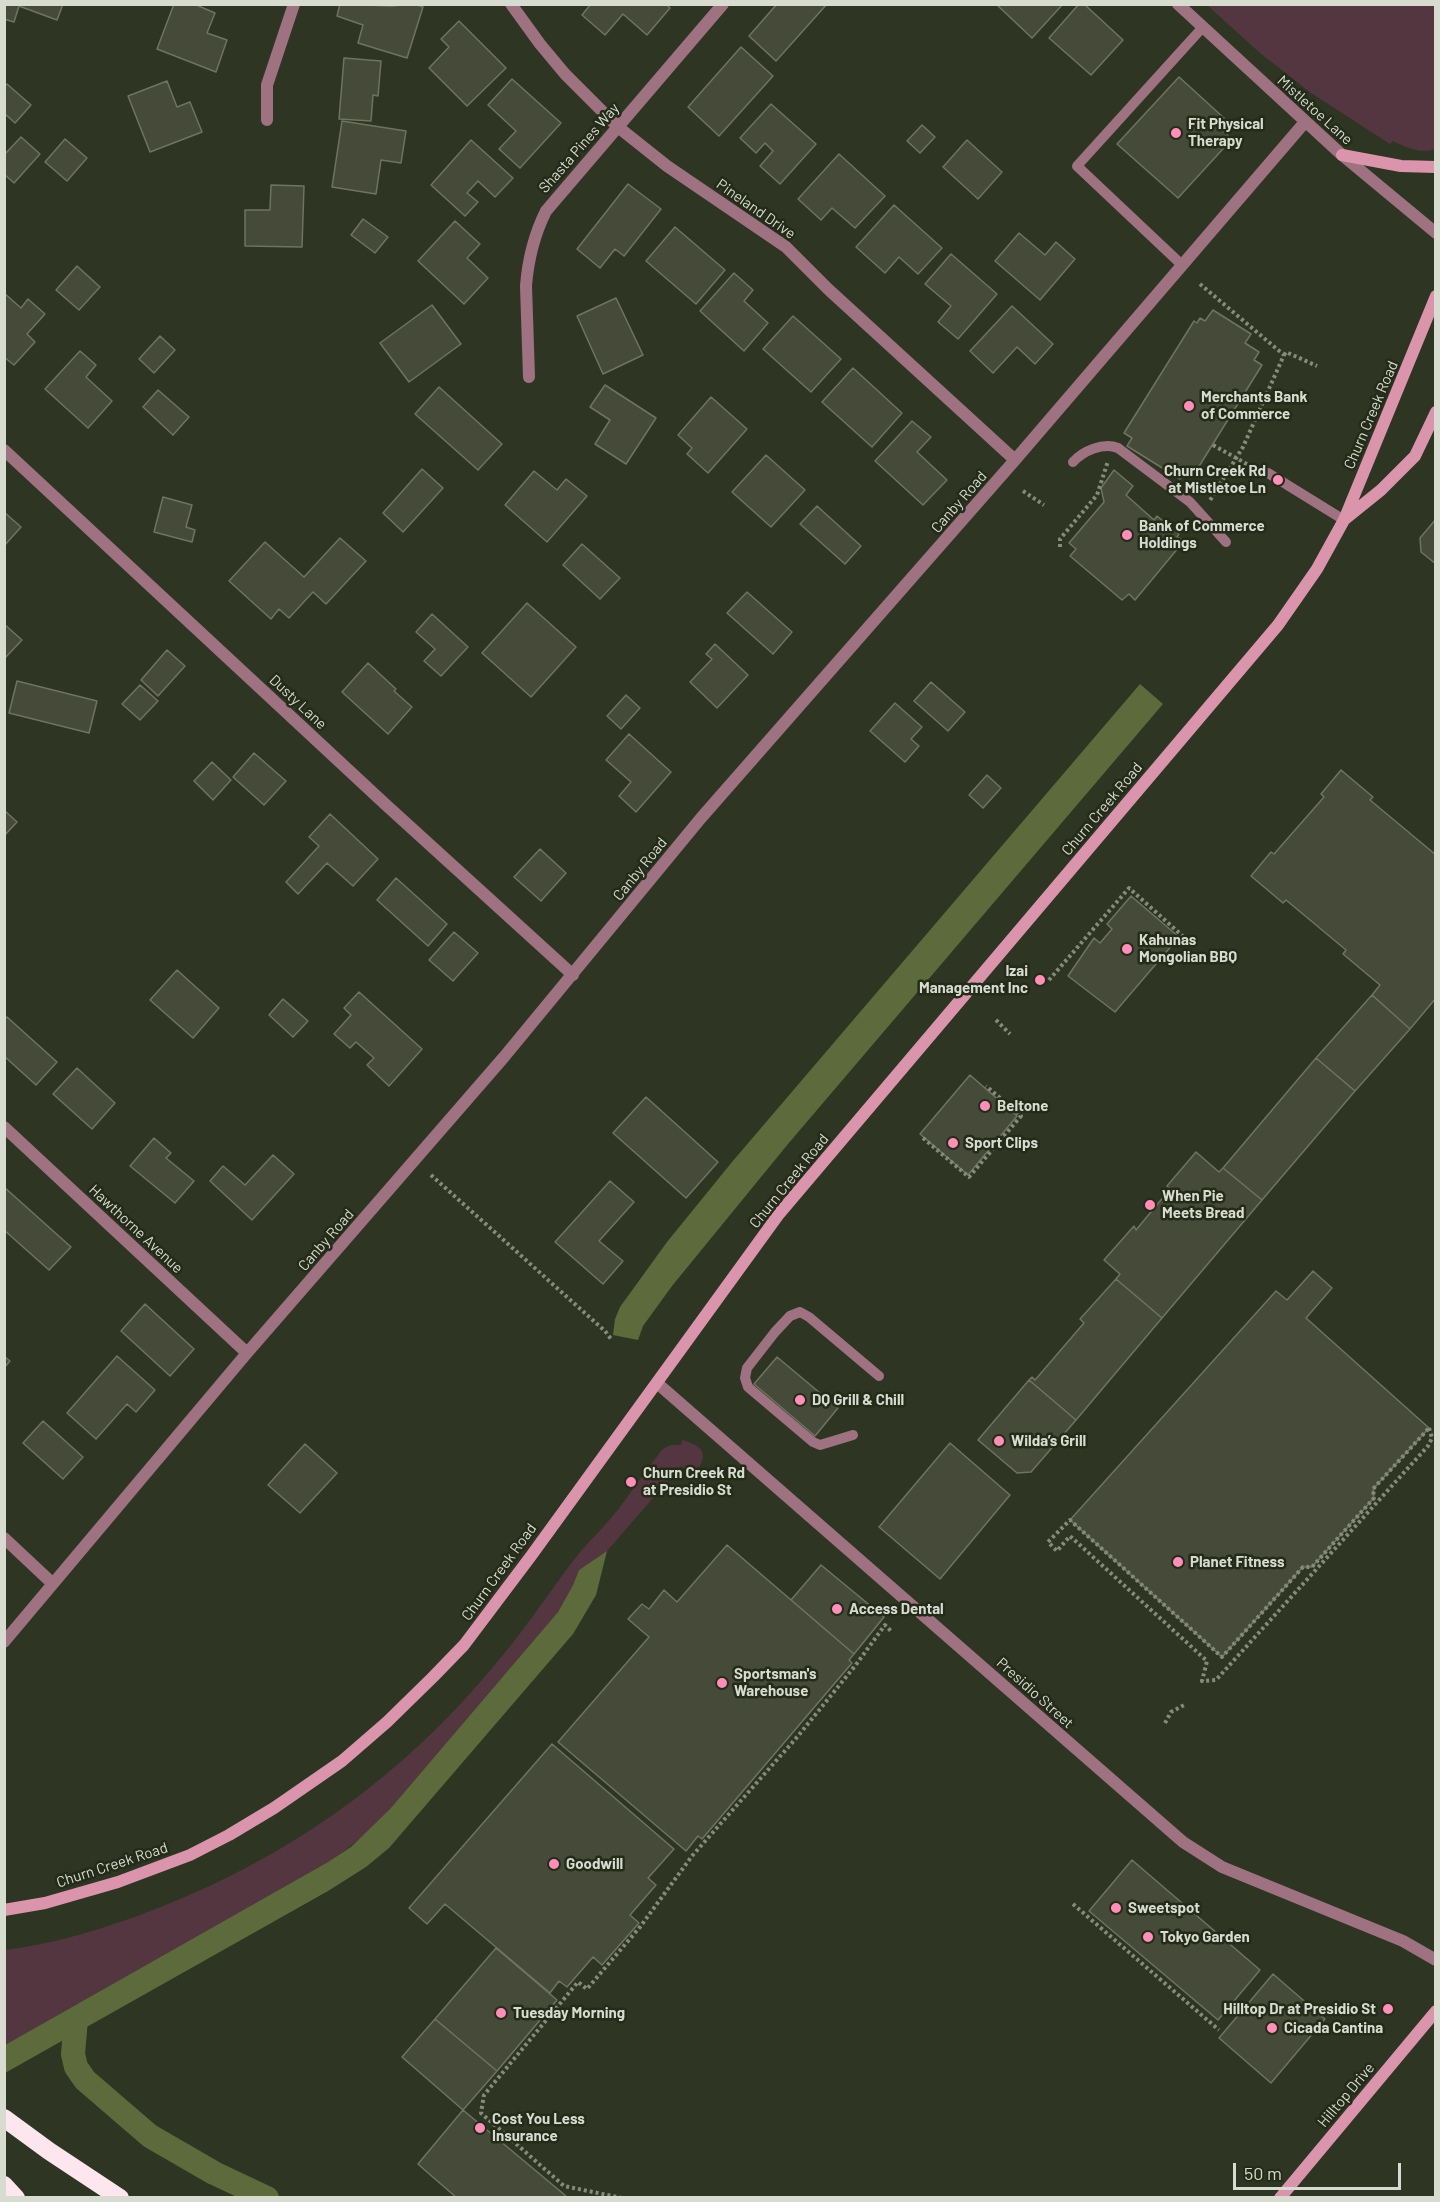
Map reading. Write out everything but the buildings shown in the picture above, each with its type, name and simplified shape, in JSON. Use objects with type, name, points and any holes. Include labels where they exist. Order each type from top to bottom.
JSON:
[{"type":"highway","points":[[4,2118],[120,2198]]},
{"type":"highway","points":[[4,2185],[16,2198]]},
{"type":"main road","points":[[1342,155],[1401,166],[1436,167]]},
{"type":"main road","name":"Churn Creek Road","points":[[4,1910],[45,1903],[118,1882],[190,1855],[274,1808],[342,1761],[387,1722],[464,1645],[779,1214],[1278,625],[1317,569],[1344,519],[1436,296]]},
{"type":"main road","points":[[1344,519],[1381,490],[1415,456],[1436,412]]},
{"type":"main road","name":"Hilltop Drive","points":[[1280,2198],[1436,2011]]},
{"type":"street","points":[[267,120],[267,85],[294,4]]},
{"type":"street","name":"Pineland Drive","points":[[511,4],[565,74],[618,127],[667,166],[786,247],[828,289],[1016,460]]},
{"type":"street","name":"Shasta Pines Way","points":[[530,377],[526,286],[529,257],[539,225],[552,203],[723,4]]},
{"type":"street","name":"Mistletoe Lane","points":[[1178,4],[1342,155],[1436,233]]},
{"type":"street","name":"Canby Road","points":[[4,1642],[247,1353],[498,1065],[701,818],[1016,460],[1305,122]]},
{"type":"street","name":"Dusty Lane","points":[[4,450],[376,796],[573,975]]},
{"type":"street","name":"Hawthorne Avenue","points":[[4,1127],[247,1353]]},
{"type":"street","name":"Presidio Street","points":[[657,1383],[1183,1842],[1222,1867],[1403,1941],[1436,1960]]},
{"type":"street","points":[[4,1538],[52,1583]]},
{"type":"lane","points":[[1182,265],[1077,166],[1203,27]]},
{"type":"lane","points":[[1073,462],[1082,454],[1095,449],[1110,446],[1118,448],[1190,502],[1226,542]]},
{"type":"lane","points":[[1269,473],[1344,519]]},
{"type":"lane","points":[[853,1435],[820,1445],[813,1442],[748,1388],[745,1378],[747,1368],[790,1316],[800,1312],[879,1376]]},
{"type":"path","points":[[1200,284],[1284,356]]},
{"type":"path","points":[[1206,507],[1252,430],[1286,352],[1317,366]]},
{"type":"path","points":[[1213,445],[1252,467]]},
{"type":"path","points":[[1060,547],[1060,539],[1097,495],[1109,457]]},
{"type":"path","points":[[1023,491],[1044,505]]},
{"type":"path","points":[[1049,980],[1129,888],[1185,938]]},
{"type":"path","points":[[996,1020],[1010,1034]]},
{"type":"path","points":[[923,1138],[969,1177],[1020,1116],[986,1086]]},
{"type":"path","points":[[431,1175],[605,1331],[611,1339]]},
{"type":"path","points":[[1429,1428],[1432,1438],[1428,1446],[1216,1680],[1202,1681],[1207,1661],[1071,1536],[1057,1551],[1047,1542],[1070,1520],[1222,1657],[1303,1567],[1312,1567],[1374,1498],[1373,1489],[1429,1428]]},
{"type":"path","points":[[622,2198],[564,2186],[481,2113],[484,2095],[578,1982],[587,1989],[640,1927],[692,1856],[798,1736],[885,1625],[892,1632]]},
{"type":"path","points":[[1165,1723],[1172,1712],[1186,1704]]},
{"type":"path","points":[[1073,1904],[1219,2030]]},
{"type":"shaded area","points":[[1207,5],[1435,5],[1435,149],[1419,151],[1393,141],[1390,144],[1311,93],[1260,53]]},
{"type":"shaded area","points":[[1140,684],[1163,704],[788,1144],[672,1286],[643,1326],[638,1340],[613,1335],[615,1319],[620,1307],[667,1242],[732,1162]]},
{"type":"shaded area","points":[[682,1440],[700,1449],[703,1458],[698,1469],[693,1475],[681,1466],[607,1551],[579,1570],[558,1612],[376,1824],[328,1862],[5,2045],[5,1950],[43,1944],[99,1929],[208,1887],[261,1860],[310,1830],[357,1797],[402,1761],[484,1678],[581,1551],[620,1507],[660,1452],[669,1446],[681,1445]]},
{"type":"shaded area","points":[[607,1551],[596,1595],[573,1634],[389,1848],[366,1867],[328,1891],[5,2073],[5,2045],[351,1847],[390,1809],[558,1612],[579,1570]]},
{"type":"waterway","points":[[76,2019],[73,2054],[76,2067],[85,2080],[150,2136],[214,2173],[267,2198]]},
{"type":"place","name":"Fit Physical Therapy","points":[[1176,133]]},
{"type":"place","name":"Merchants Bank of Commerce","points":[[1189,406]]},
{"type":"place","name":"Churn Creek Rd at Mistletoe Ln","points":[[1278,480]]},
{"type":"place","name":"Bank of Commerce Holdings","points":[[1127,535]]},
{"type":"place","name":"Kahunas Mongolian BBQ","points":[[1127,949]]},
{"type":"place","name":"Izai Management Inc","points":[[1040,980]]},
{"type":"place","name":"Beltone","points":[[985,1106]]},
{"type":"place","name":"Sport Clips","points":[[953,1143]]},
{"type":"place","name":"When Pie Meets Bread","points":[[1150,1205]]},
{"type":"place","name":"DQ Grill & Chill","points":[[800,1400]]},
{"type":"place","name":"Wilda’s Grill","points":[[999,1441]]},
{"type":"place","name":"Churn Creek Rd at Presidio St","points":[[631,1482]]},
{"type":"place","name":"Planet Fitness","points":[[1178,1562]]},
{"type":"place","name":"Access Dental","points":[[837,1609]]},
{"type":"place","name":"Sportsman's Warehouse","points":[[722,1683]]},
{"type":"place","name":"Goodwill","points":[[554,1864]]},
{"type":"place","name":"Sweetspot","points":[[1116,1908]]},
{"type":"place","name":"Tokyo Garden","points":[[1148,1937]]},
{"type":"place","name":"Hilltop Dr at Presidio St","points":[[1388,2009]]},
{"type":"place","name":"Tuesday Morning","points":[[501,2013]]},
{"type":"place","name":"Cicada Cantina","points":[[1272,2028]]},
{"type":"place","name":"Cost You Less Insurance","points":[[480,2128]]}]
